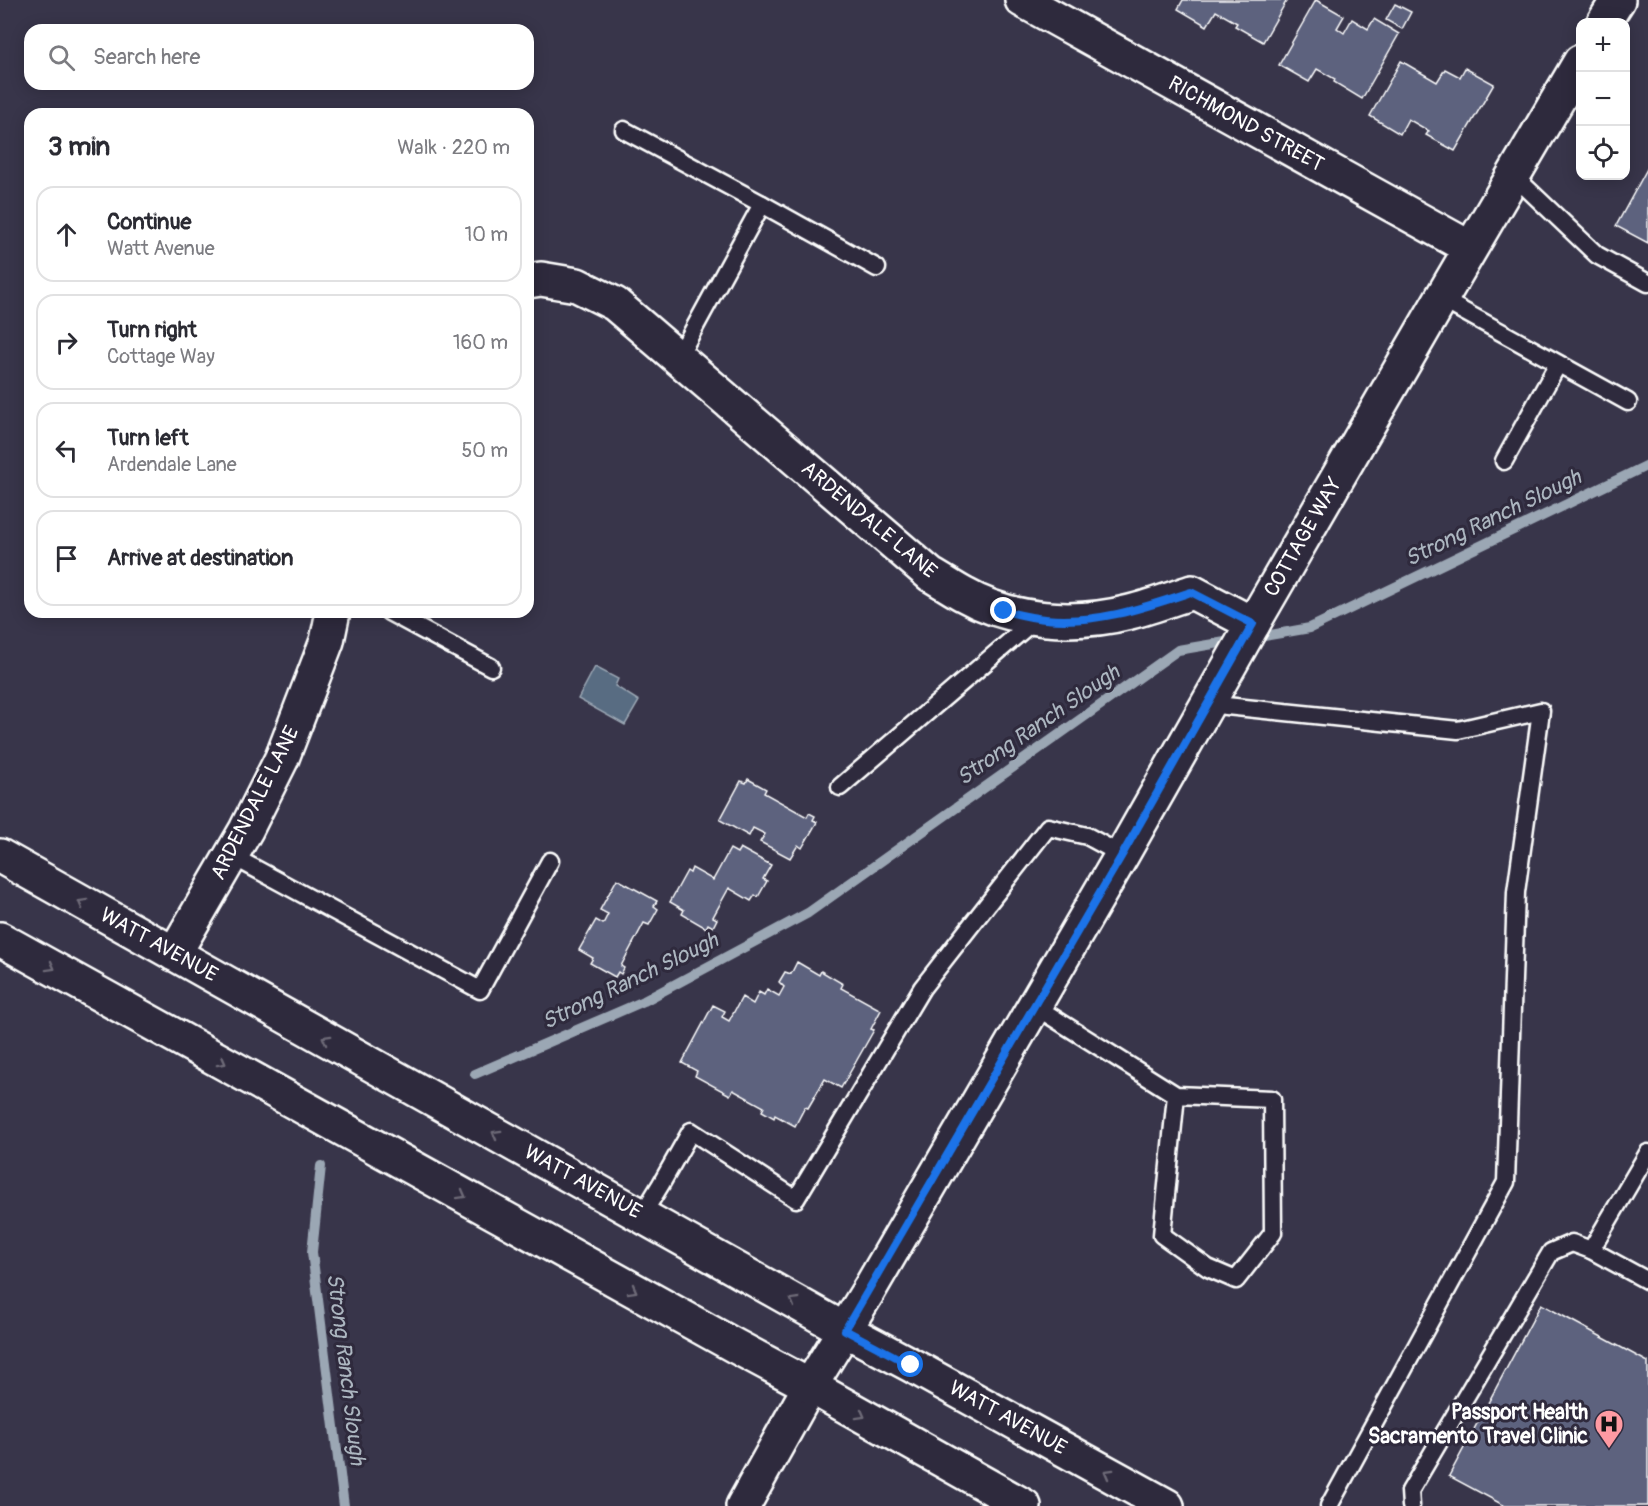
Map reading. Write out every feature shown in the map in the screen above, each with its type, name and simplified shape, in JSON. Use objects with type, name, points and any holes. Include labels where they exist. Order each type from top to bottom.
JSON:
[{"type":"street","name":"RICHMOND STREET","points":[[1023,0],[1470,248]]},
{"type":"street","points":[[1607,18],[1618,0]]},
{"type":"street","name":"COTTAGE WAY","points":[[743,1506],[810,1386],[845,1330],[1122,855],[1470,248],[1576,70]]},
{"type":"street","name":"ARDENDALE LANE","points":[[534,280],[578,285],[615,304],[931,575],[964,595],[1004,611],[1038,618],[1087,620],[1129,612],[1191,592],[1253,624]]},
{"type":"street","name":"ARDENDALE LANE","points":[[174,954],[231,856],[282,758],[327,641],[332,618]]},
{"type":"street","name":"WATT AVENUE","points":[[0,856],[845,1330],[1167,1506]]},
{"type":"street","points":[[0,939],[1024,1506]]},
{"type":"lane","points":[[624,129],[877,268]]},
{"type":"lane","points":[[1513,175],[1597,255],[1648,283]]},
{"type":"lane","points":[[678,358],[762,204]]},
{"type":"lane","points":[[1441,299],[1628,402]]},
{"type":"lane","points":[[1504,461],[1558,364]]},
{"type":"lane","points":[[400,618],[491,667]]},
{"type":"lane","points":[[840,787],[1038,618]]},
{"type":"lane","points":[[1213,693],[1458,730],[1541,711],[1516,892],[1506,1182],[1329,1506]]},
{"type":"lane","points":[[642,1215],[691,1131],[796,1199],[922,988],[1048,827],[1087,836],[1122,855]]},
{"type":"lane","points":[[231,856],[480,990],[550,861]]},
{"type":"lane","points":[[1033,1005],[1176,1095],[1272,1099],[1273,1233],[1236,1280],[1208,1268],[1162,1235],[1176,1095]]},
{"type":"lane","points":[[1591,1250],[1648,1153]]},
{"type":"lane","points":[[1412,1506],[1410,1491],[1551,1251],[1572,1243],[1591,1250],[1648,1281]]},
{"type":"water","points":[[595,667],[618,679],[615,686],[639,701],[625,725],[578,699]]},
{"type":"building","points":[[1183,0],[1287,0],[1263,42],[1235,26],[1237,23],[1216,11],[1207,26],[1178,9]]},
{"type":"building","points":[[1316,0],[1344,16],[1337,28],[1344,33],[1352,19],[1368,29],[1374,19],[1399,34],[1362,99],[1317,69],[1309,82],[1279,65]]},
{"type":"building","points":[[1395,4],[1411,12],[1402,29],[1386,20]]},
{"type":"building","points":[[1401,61],[1437,82],[1445,69],[1460,77],[1465,68],[1494,84],[1455,151],[1426,135],[1429,131],[1408,119],[1400,134],[1370,116]]},
{"type":"building","points":[[1648,167],[1648,243],[1616,226]]},
{"type":"building","points":[[748,779],[766,789],[764,793],[807,817],[809,813],[815,816],[813,820],[817,822],[802,848],[798,845],[790,858],[760,842],[765,834],[753,828],[749,836],[720,820],[741,781],[746,783]]},
{"type":"building","points":[[740,848],[771,865],[763,879],[767,881],[758,897],[755,895],[751,901],[729,888],[713,917],[717,919],[713,927],[708,924],[706,928],[682,914],[684,910],[670,902],[687,871],[690,873],[692,868],[713,880],[730,849],[737,853]]},
{"type":"building","points":[[617,879],[657,901],[654,906],[658,909],[649,925],[644,923],[621,966],[624,968],[621,974],[618,972],[615,977],[590,963],[593,958],[579,950],[596,920],[603,924],[608,914],[600,910]]},
{"type":"building","points":[[797,962],[819,975],[821,971],[843,984],[841,988],[881,1010],[871,1029],[874,1030],[841,1088],[825,1079],[795,1126],[775,1115],[774,1118],[762,1111],[764,1107],[733,1090],[730,1095],[695,1076],[697,1071],[682,1063],[713,1005],[725,1011],[722,1017],[729,1021],[742,997],[753,1004],[759,992],[764,995],[767,989],[779,996],[784,987],[779,982],[785,972],[791,974]]},
{"type":"building","points":[[1541,1304],[1648,1362],[1648,1506],[1505,1506],[1449,1476]]},
{"type":"waterway","name":"Strong Ranch Slough","points":[[1253,638],[1310,628],[1648,465]]},
{"type":"waterway","name":"Strong Ranch Slough","points":[[475,1074],[644,1001],[808,913],[1178,650],[1237,640]]},
{"type":"waterway","name":"Strong Ranch Slough","points":[[321,1166],[312,1252],[344,1506]]},
{"type":"place","name":"Passport Health Sacramento Travel Clinic","points":[[1609,1450]]},
{"type":"route","points":[[911,1365],[845,1330],[1122,855],[1253,624],[1191,592],[1129,612],[1087,620],[1045,619],[1004,611]]}]
